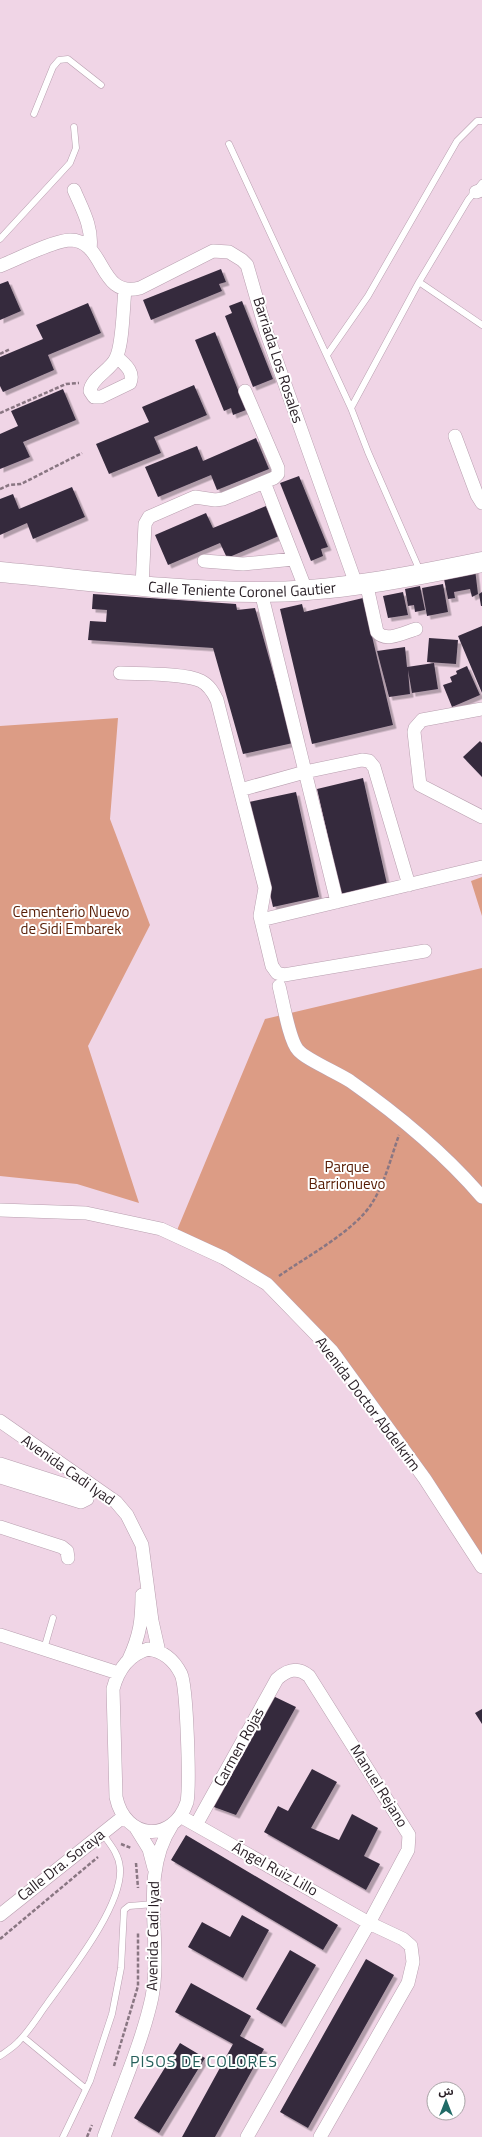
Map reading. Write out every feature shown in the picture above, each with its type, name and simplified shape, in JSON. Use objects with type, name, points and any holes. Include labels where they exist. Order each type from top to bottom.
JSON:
[{"type":"main road","name":"Calle Teniente Coronel Gautier","points":[[0,572],[142,586],[260,592],[306,590],[361,583],[422,574],[482,562]]},
{"type":"street","points":[[74,190],[89,223],[91,237],[90,249]]},
{"type":"street","points":[[0,266],[64,241],[78,241],[90,249],[113,283],[125,290],[117,357],[110,368],[91,386],[91,394],[97,398],[130,383],[132,374],[117,357]]},
{"type":"street","name":"Barriada Los Rosales","points":[[125,290],[140,288],[213,251],[229,252],[247,265],[266,331],[361,583],[377,632],[381,636],[388,637],[416,629]]},
{"type":"street","points":[[142,586],[145,524],[151,514],[195,497],[215,500],[223,499],[277,476],[279,471],[245,391]]},
{"type":"street","points":[[454,436],[477,495],[482,503]]},
{"type":"street","points":[[264,482],[306,590]]},
{"type":"street","points":[[204,561],[243,564],[294,559]]},
{"type":"street","points":[[260,592],[337,902]]},
{"type":"street","points":[[120,673],[191,677],[209,687],[217,700],[265,888],[266,894],[260,910],[261,920],[272,966],[280,975],[424,951]]},
{"type":"street","points":[[482,709],[422,720],[415,728],[414,732],[420,785],[482,817]]},
{"type":"street","points":[[240,790],[305,772],[362,760],[372,763],[409,885]]},
{"type":"street","points":[[261,920],[482,867]]},
{"type":"street","points":[[279,986],[293,1042],[298,1051],[350,1081],[404,1123],[451,1164],[482,1197]]},
{"type":"street","name":"Avenida Doctor Abdelkrim","points":[[0,1210],[86,1213],[161,1228],[224,1258],[267,1284],[332,1351],[425,1479],[482,1567]]},
{"type":"street","name":"Avenida Cadi Iyad","points":[[0,1421],[116,1502],[127,1516],[142,1545],[152,1621],[159,1652],[177,1667],[184,1683],[189,1794],[185,1808],[160,1847],[154,1871]]},
{"type":"street","points":[[0,1464],[84,1491],[87,1499],[82,1502],[0,1477]]},
{"type":"street","points":[[0,1528],[62,1547],[67,1551],[68,1558]]},
{"type":"street","name":"Avenida Cadi Iyad","points":[[129,1659],[137,1642],[142,1624],[142,1545]]},
{"type":"street","points":[[0,1635],[118,1673]]},
{"type":"street","points":[[159,1652],[148,1649],[141,1651],[129,1659],[118,1673],[113,1690],[116,1797],[123,1817],[136,1828],[156,1832],[168,1828],[177,1819]]},
{"type":"street","name":"Manuel Rejano","points":[[247,2137],[369,1923],[408,1850],[409,1835],[309,1676],[298,1670],[285,1671]]},
{"type":"street","name":"Carmen Rojas","points":[[196,1825],[277,1679],[285,1671]]},
{"type":"street","name":"Calle Dra. Soraya","points":[[0,1915],[123,1817]]},
{"type":"street","name":"Ángel Ruiz Lillo","points":[[177,1819],[196,1825],[369,1923],[407,1942],[413,1950],[411,1972],[402,1994],[320,2137]]},
{"type":"street","name":"Avenida Cadi Iyad","points":[[104,2137],[144,2024],[152,1996],[155,1960],[154,1871],[149,1849],[136,1828]]},
{"type":"lane","points":[[34,114],[53,67],[59,60],[68,59],[100,85]]},
{"type":"lane","points":[[327,355],[368,296],[457,141],[476,121],[482,121]]},
{"type":"lane","points":[[0,239],[70,163],[76,148],[74,127]]},
{"type":"lane","points":[[229,144],[351,408],[368,452],[422,574]]},
{"type":"lane","points":[[351,408],[419,282],[468,200],[480,188]]},
{"type":"lane","points":[[419,282],[482,325]]},
{"type":"lane","points":[[44,1649],[53,1618]]},
{"type":"lane","points":[[0,2056],[11,2049],[23,2037],[87,1950],[108,1910],[118,1882],[120,1869],[118,1858],[102,1833]]},
{"type":"lane","points":[[64,2137],[86,2089],[101,2049],[116,1998],[121,1968],[123,1914],[130,1906],[154,1904]]},
{"type":"lane","points":[[23,2037],[86,2089]]},
{"type":"path","points":[[0,354],[10,349]]},
{"type":"path","points":[[0,413],[66,384],[79,383],[91,386]]},
{"type":"path","points":[[0,489],[9,485],[21,484],[82,452]]},
{"type":"path","points":[[267,1284],[348,1228],[364,1213],[377,1194],[404,1123]]},
{"type":"path","points":[[0,1939],[115,1843],[125,1844],[134,1849]]},
{"type":"path","points":[[112,2072],[138,1986],[138,1905],[135,1856]]},
{"type":"path","points":[[87,2137],[92,2122]]},
{"type":"green space","name":"Cementerio Nuevo de Sidi Embarek","points":[[118,718],[110,819],[150,925],[88,1046],[139,1203],[77,1184],[0,1176],[0,726]]},
{"type":"green space","points":[[482,877],[482,916],[471,881]]},
{"type":"green space","name":"Parque Barrionuevo","points":[[482,968],[482,1566],[384,1419],[285,1299],[175,1235],[265,1019]]},
{"type":"building","points":[[221,269],[226,282],[219,284],[222,291],[151,320],[143,300]]},
{"type":"building","points":[[8,281],[21,311],[0,320],[0,284]]},
{"type":"building","points":[[242,301],[273,379],[253,387],[225,316],[232,313],[229,306]]},
{"type":"building","points":[[88,303],[101,333],[48,355],[54,370],[3,392],[0,386],[0,357],[43,339],[36,325]]},
{"type":"building","points":[[215,332],[246,410],[233,415],[231,408],[224,411],[195,340]]},
{"type":"building","points":[[194,385],[207,415],[154,437],[161,453],[109,474],[96,444],[149,422],[142,407]]},
{"type":"building","points":[[63,389],[76,420],[23,442],[30,457],[0,469],[0,434],[18,426],[11,411]]},
{"type":"building","points":[[256,438],[269,469],[217,490],[211,475],[158,497],[145,467],[197,446],[203,461]]},
{"type":"building","points":[[299,476],[328,547],[321,549],[323,556],[311,561],[280,483]]},
{"type":"building","points":[[72,487],[85,517],[33,539],[27,523],[0,535],[0,499],[13,494],[19,509]]},
{"type":"building","points":[[266,506],[279,536],[227,558],[220,543],[168,565],[155,535],[206,513],[213,528]]},
{"type":"building","points":[[475,569],[478,594],[472,597],[470,589],[454,592],[455,598],[448,599],[443,574]]},
{"type":"building","points":[[443,584],[448,612],[427,616],[422,588]]},
{"type":"building","points":[[420,586],[425,610],[415,612],[414,605],[408,606],[405,589]]},
{"type":"building","points":[[403,592],[408,615],[388,618],[383,596]]},
{"type":"building","points":[[482,592],[482,606],[481,606],[479,594]]},
{"type":"building","points":[[93,594],[236,604],[237,610],[255,608],[293,743],[243,754],[213,648],[88,640],[90,621],[106,622],[107,610],[92,609]]},
{"type":"building","points":[[363,598],[393,725],[312,744],[280,609],[302,604],[304,612]]},
{"type":"building","points":[[482,626],[482,693],[458,636]]},
{"type":"building","points":[[429,638],[458,640],[456,664],[427,662]]},
{"type":"building","points":[[405,647],[407,667],[434,663],[438,689],[412,693],[408,670],[410,694],[389,697],[377,651]]},
{"type":"building","points":[[467,666],[480,695],[452,707],[443,685],[452,682],[450,677],[457,674],[456,671]]},
{"type":"building","points":[[480,741],[482,743],[482,777],[463,757]]},
{"type":"building","points":[[363,778],[387,884],[341,894],[317,789]]},
{"type":"building","points":[[296,792],[319,897],[273,907],[249,802]]},
{"type":"building","points":[[271,1695],[296,1707],[236,1815],[211,1806]]},
{"type":"building","points":[[482,1709],[482,1724],[475,1713]]},
{"type":"building","points":[[312,1769],[337,1782],[311,1828],[339,1840],[352,1814],[378,1828],[364,1856],[380,1864],[366,1890],[264,1832],[278,1806],[288,1811]]},
{"type":"building","points":[[186,1835],[338,1925],[323,1950],[171,1860]]},
{"type":"building","points":[[242,1915],[269,1930],[243,1978],[188,1947],[202,1922],[230,1937]]},
{"type":"building","points":[[290,1950],[316,1965],[282,2024],[256,2009]]},
{"type":"building","points":[[366,1959],[394,1975],[308,2128],[280,2112]]},
{"type":"building","points":[[191,1983],[251,2016],[240,2036],[264,2049],[215,2137],[182,2137],[233,2044],[175,2012]]},
{"type":"building","points":[[180,2043],[205,2058],[159,2133],[134,2118]]},
{"type":"district","name":"PISOS DE COLORES","points":[[204,2061]]}]
